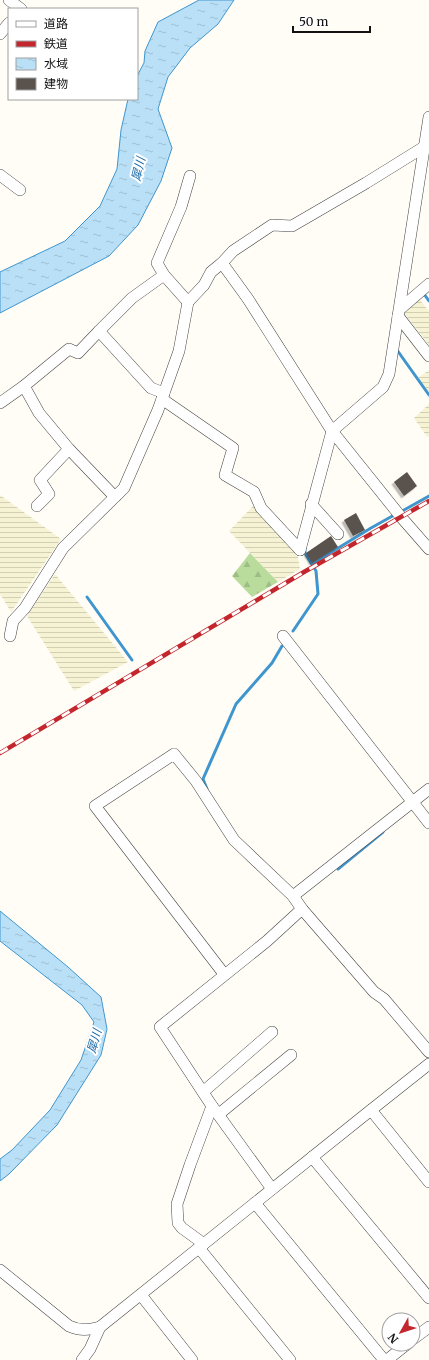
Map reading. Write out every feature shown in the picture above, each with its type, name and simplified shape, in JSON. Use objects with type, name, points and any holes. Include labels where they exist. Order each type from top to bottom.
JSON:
[{"type":"street","points":[[8,0],[20,8]]},
{"type":"street","points":[[0,34],[8,24]]},
{"type":"street","points":[[98,331],[151,388],[234,448],[225,475],[254,492],[261,508],[300,550],[311,504],[332,430],[382,387],[389,374],[429,117]]},
{"type":"street","points":[[10,636],[13,621],[25,608],[63,548],[124,488],[163,396],[179,351],[188,302],[204,285],[211,272],[222,263],[232,251],[272,225],[292,226],[424,147]]},
{"type":"street","points":[[421,166],[429,177]]},
{"type":"street","points":[[0,175],[20,190]]},
{"type":"street","points":[[188,302],[164,275],[157,263],[181,208],[190,176]]},
{"type":"street","points":[[222,263],[248,299],[332,430],[401,517],[429,549]]},
{"type":"street","points":[[0,403],[24,386],[69,349],[78,353],[132,298],[164,275]]},
{"type":"street","points":[[399,312],[429,284]]},
{"type":"street","points":[[399,312],[429,356]]},
{"type":"street","points":[[24,386],[39,413],[69,449],[115,497]]},
{"type":"street","points":[[37,506],[49,494],[40,480],[69,449]]},
{"type":"street","points":[[311,504],[338,534]]},
{"type":"street","points":[[283,636],[429,823]]},
{"type":"street","points":[[224,974],[95,806],[174,754],[196,781],[234,840],[293,896],[302,910],[374,992],[384,999],[429,1052]]},
{"type":"street","points":[[293,896],[429,789]]},
{"type":"street","points":[[272,1189],[203,1092],[160,1027],[224,974],[267,941],[302,910]]},
{"type":"street","points":[[203,1092],[272,1032]]},
{"type":"street","points":[[290,1360],[202,1246],[182,1228],[178,1222],[177,1204],[190,1165],[216,1110],[291,1055]]},
{"type":"street","points":[[0,1270],[69,1326],[76,1329],[88,1330],[100,1327],[429,1064]]},
{"type":"street","points":[[371,1110],[429,1182]]},
{"type":"street","points":[[312,1157],[429,1298]]},
{"type":"street","points":[[255,1202],[384,1360]]},
{"type":"street","points":[[141,1295],[192,1360]]},
{"type":"street","points":[[82,1360],[90,1348],[100,1327]]},
{"type":"street","points":[[387,1360],[397,1352]]},
{"type":"shaded area","points":[[419,299],[429,311],[429,345],[404,313]]},
{"type":"shaded area","points":[[429,370],[429,393],[418,378]]},
{"type":"shaded area","points":[[429,404],[429,436],[427,437],[414,418]]},
{"type":"shaded area","points":[[0,495],[61,539],[11,612],[0,594]]},
{"type":"shaded area","points":[[253,506],[297,552],[300,569],[278,582],[229,531]]},
{"type":"shaded area","points":[[55,574],[128,662],[74,691],[27,616]]},
{"type":"green space","points":[[250,553],[278,582],[252,597],[232,576]]},
{"type":"water","name":"犀川","points":[[199,0],[234,0],[218,24],[190,48],[168,77],[158,109],[172,148],[161,181],[138,225],[109,256],[0,313],[0,272],[65,241],[100,206],[117,169],[121,130],[128,100],[138,100],[138,74],[144,63],[145,51],[158,22]]},
{"type":"water","name":"犀川","points":[[0,911],[68,967],[101,997],[107,1029],[101,1055],[57,1125],[9,1174],[0,1181],[0,1159],[12,1150],[50,1110],[81,1060],[94,1022],[82,1005],[0,941]]},
{"type":"building","points":[[407,472],[417,486],[404,496],[394,482]]},
{"type":"building","points":[[356,513],[365,530],[353,536],[344,520]]},
{"type":"building","points":[[331,536],[338,547],[312,563],[306,553]]},
{"type":"waterway","points":[[424,294],[429,301]]},
{"type":"waterway","points":[[397,350],[429,395]]},
{"type":"waterway","points":[[404,510],[429,496]]},
{"type":"waterway","points":[[312,564],[396,514]]},
{"type":"waterway","points":[[293,631],[318,594],[316,571],[305,553],[305,549]]},
{"type":"waterway","points":[[87,597],[132,660]]},
{"type":"waterway","points":[[207,789],[203,779],[236,704],[272,663],[282,646]]},
{"type":"waterway","points":[[338,869],[383,832]]},
{"type":"railway","points":[[0,753],[304,572],[429,501]]}]
